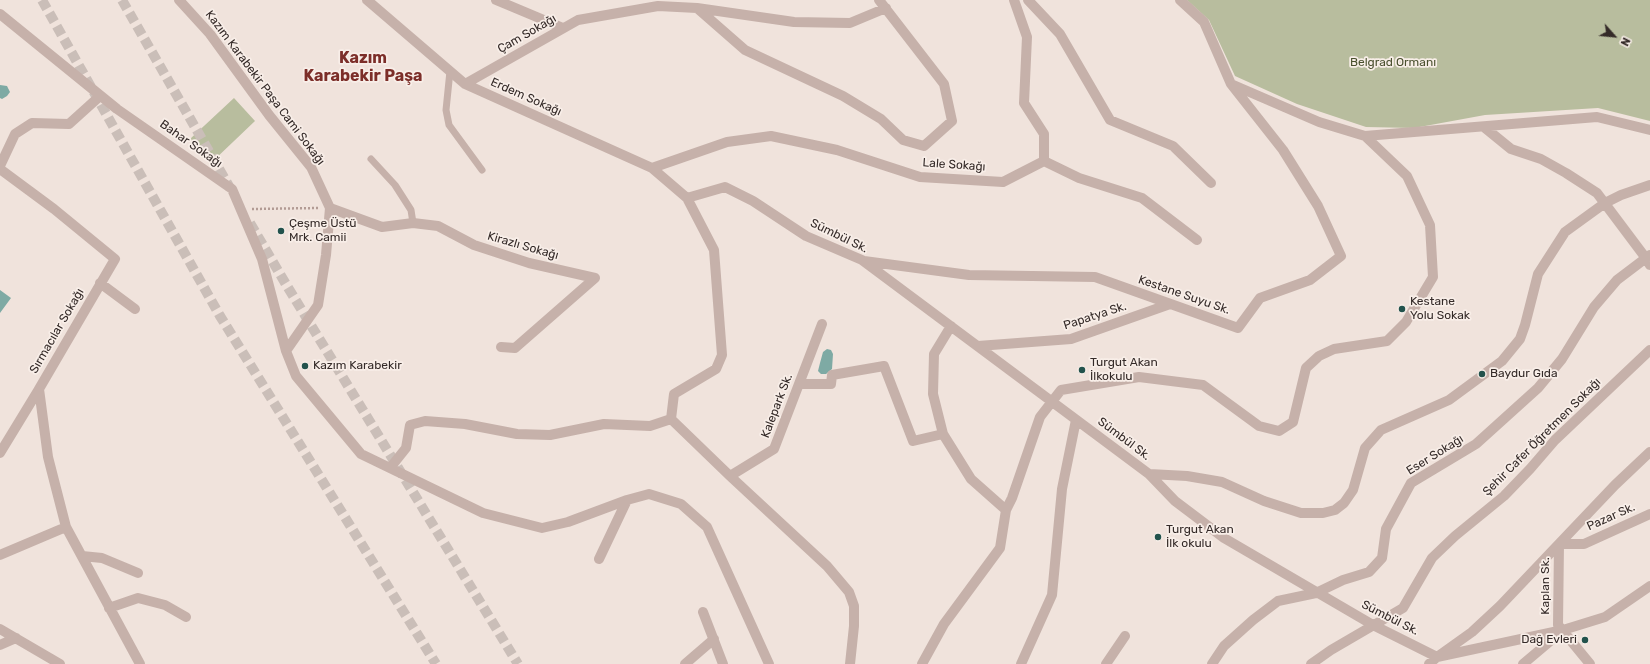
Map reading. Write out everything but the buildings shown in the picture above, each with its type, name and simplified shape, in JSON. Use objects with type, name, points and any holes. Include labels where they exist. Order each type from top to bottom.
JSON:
[{"type":"street","name":"Kazım Karabekir Paşa Cami Sokağı","points":[[179,0],[210,34],[268,115],[311,167],[330,208],[326,255],[318,305],[286,352]]},
{"type":"street","name":"Erdem Sokağı","points":[[367,0],[465,84],[652,168],[687,198]]},
{"type":"street","points":[[496,0],[562,28]]},
{"type":"street","points":[[1014,0],[1027,37],[1024,103],[1044,134],[1044,161],[1079,178],[1142,198],[1197,240]]},
{"type":"street","points":[[1028,0],[1060,34],[1110,120],[1172,146],[1211,183]]},
{"type":"street","points":[[1180,0],[1204,22],[1231,84],[1319,122],[1366,136],[1597,117],[1650,130]]},
{"type":"street","points":[[697,8],[745,50],[843,96],[881,119],[903,140],[924,146],[952,121],[944,84],[882,4]]},
{"type":"street","name":"Çam Sokağı","points":[[465,84],[578,20],[658,6],[697,8],[794,22],[850,23],[882,4]]},
{"type":"street","name":"Bahar Sokağı","points":[[0,14],[117,109],[232,188],[262,259],[286,352],[296,376],[361,454],[483,513],[542,528],[568,522],[627,500],[648,494],[681,504],[707,527],[769,664]]},
{"type":"street","name":"Kestane Suyu Sk.","points":[[862,260],[969,276],[1095,277],[1238,328],[1260,298],[1310,280],[1341,256],[1318,206],[1283,150],[1231,84]]},
{"type":"street","points":[[0,166],[15,134],[32,123],[68,124],[100,96]]},
{"type":"street","points":[[1484,126],[1511,149],[1541,159],[1597,193],[1648,259]]},
{"type":"street","name":"Lale Sokağı","points":[[652,168],[727,142],[771,136],[837,150],[920,177],[1002,182],[1044,161]]},
{"type":"street","points":[[922,664],[944,624],[1000,548],[1006,510],[1012,498],[1040,417],[1061,390],[1139,377],[1203,385],[1259,426],[1279,431],[1293,422],[1306,368],[1319,356],[1334,349],[1387,341],[1406,322],[1433,278],[1430,225],[1407,176],[1366,136]]},
{"type":"street","name":"Sırmacılar Sokağı","points":[[0,169],[54,209],[115,259],[38,389],[48,456],[66,527],[140,664]]},
{"type":"street","points":[[1149,474],[1187,476],[1222,482],[1264,502],[1301,513],[1323,513],[1335,510],[1344,503],[1352,490],[1365,448],[1381,430],[1449,400],[1502,360],[1520,339],[1526,325],[1538,274],[1565,232],[1605,202],[1650,185]]},
{"type":"street","name":"Sümbül Sk.","points":[[687,198],[725,187],[753,201],[806,236],[862,260],[1149,474],[1175,501],[1224,538],[1373,625],[1437,657]]},
{"type":"street","points":[[671,419],[674,394],[716,369],[722,355],[714,250],[687,198]]},
{"type":"street","name":"Kirazlı Sokağı","points":[[330,208],[382,227],[413,223],[438,226],[474,245],[529,263],[595,278],[515,348],[501,347]]},
{"type":"street","name":"Eser Sokağı","points":[[1212,664],[1224,646],[1253,620],[1278,601],[1316,592],[1343,580],[1369,572],[1382,558],[1386,529],[1411,483],[1476,444],[1538,388],[1562,359],[1594,307],[1617,280],[1648,259]]},
{"type":"street","points":[[100,283],[136,309]]},
{"type":"street","name":"Papatya Sk.","points":[[978,346],[1071,339],[1170,304]]},
{"type":"street","name":"Kalepark Sk.","points":[[730,476],[774,449],[822,324]]},
{"type":"street","points":[[951,326],[934,354],[933,394],[943,434],[971,479],[1006,510]]},
{"type":"street","name":"Şehir Cafer Öğretmen Sokağı","points":[[1311,664],[1331,650],[1404,608],[1432,558],[1455,536],[1504,496],[1555,440],[1650,350]]},
{"type":"street","points":[[799,384],[831,384],[832,375],[884,366],[913,441],[943,434]]},
{"type":"street","points":[[0,454],[38,389]]},
{"type":"street","points":[[390,468],[406,448],[410,425],[425,421],[465,424],[517,434],[550,435],[604,424],[650,426],[671,419]]},
{"type":"street","points":[[671,419],[827,566],[849,592],[854,606],[854,626],[850,664]]},
{"type":"street","points":[[1021,664],[1052,596],[1062,489],[1076,420]]},
{"type":"street","points":[[1429,664],[1472,632],[1500,606],[1615,485],[1650,452]]},
{"type":"street","points":[[599,559],[627,500]]},
{"type":"street","name":"Pazar Sk.","points":[[1559,544],[1584,544],[1650,514]]},
{"type":"street","points":[[0,555],[66,527]]},
{"type":"street","name":"Kaplan Sk.","points":[[1559,544],[1558,625],[1590,664]]},
{"type":"street","points":[[82,556],[102,558],[138,573]]},
{"type":"street","points":[[1437,657],[1563,630],[1605,617],[1650,586]]},
{"type":"street","points":[[109,608],[138,598],[165,604],[186,617]]},
{"type":"street","points":[[703,612],[723,664]]},
{"type":"street","points":[[0,629],[60,664]]},
{"type":"street","points":[[1523,664],[1563,630]]},
{"type":"street","points":[[1106,664],[1125,636]]},
{"type":"street","points":[[0,645],[16,638]]},
{"type":"street","points":[[685,664],[714,639]]},
{"type":"lane","points":[[450,71],[446,110],[449,125],[482,170]]},
{"type":"lane","points":[[371,159],[395,186],[411,210],[413,223]]},
{"type":"path","points":[[240,210],[330,208]]},
{"type":"green space","name":"Belgrad Ormanı","points":[[1187,0],[1650,0],[1650,121],[1598,108],[1485,115],[1414,128],[1366,127],[1297,104],[1235,76],[1209,20]]},
{"type":"green space","points":[[234,98],[255,121],[212,162],[190,139]]},
{"type":"water","points":[[0,85],[7,86],[10,92],[2,99],[0,98]]},
{"type":"water","points":[[0,290],[11,298],[0,313]]},
{"type":"water","points":[[827,349],[831,350],[833,354],[832,369],[826,374],[821,374],[818,371],[823,352]]},
{"type":"tunnel","points":[[42,0],[220,316],[436,664]]},
{"type":"tunnel","points":[[122,0],[230,188]]},
{"type":"tunnel","points":[[250,223],[518,664]]},
{"type":"place","name":"Çeşme Üstü Mrk. Camii","points":[[281,231]]},
{"type":"place","name":"Kestane Yolu Sokak","points":[[1402,309]]},
{"type":"place","name":"Kazım Karabekir","points":[[305,366]]},
{"type":"place","name":"Turgut Akan İlkokulu","points":[[1082,370]]},
{"type":"place","name":"Baydur Gıda","points":[[1482,374]]},
{"type":"place","name":"Turgut Akan İlk okulu","points":[[1158,537]]},
{"type":"place","name":"Dağ Evleri","points":[[1585,640]]},
{"type":"district","name":"Kazım Karabekir Paşa","points":[[363,67]]}]
